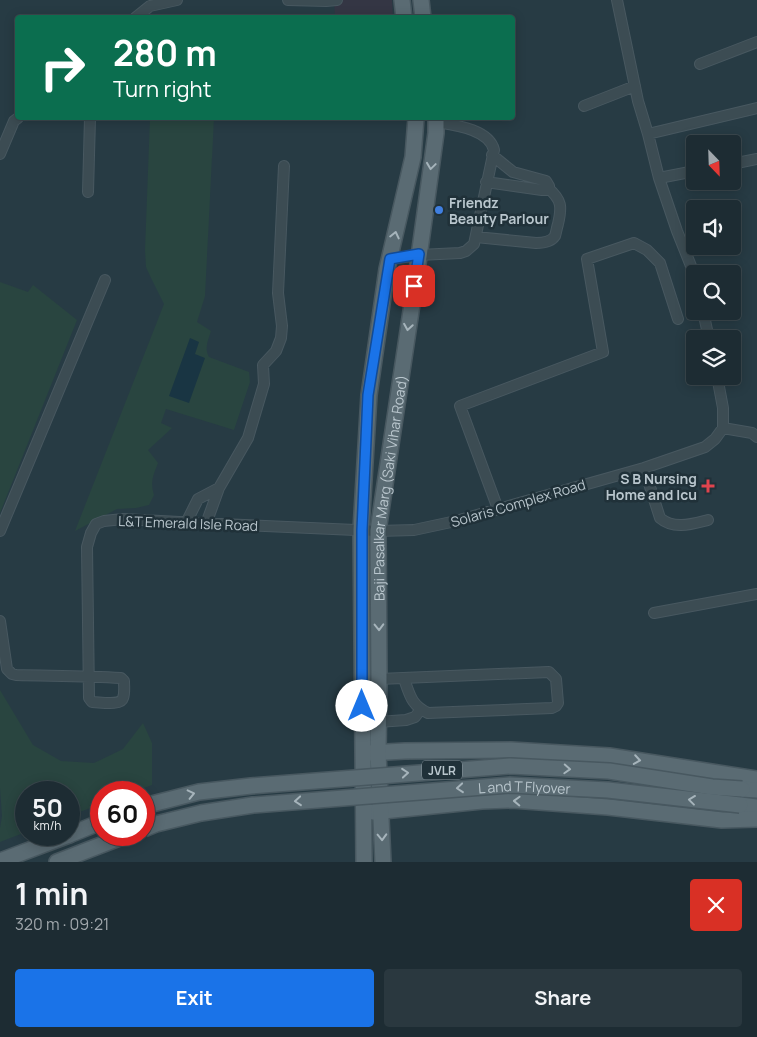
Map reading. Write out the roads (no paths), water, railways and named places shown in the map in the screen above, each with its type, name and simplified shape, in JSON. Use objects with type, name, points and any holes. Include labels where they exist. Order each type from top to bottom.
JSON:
[{"type":"main road","points":[[402,0],[404,15]]},
{"type":"main road","points":[[421,0],[423,15]]},
{"type":"main road","name":"Baji Pasalkar Marg (Saki Vihar Road)","points":[[364,862],[362,530],[368,395],[390,259],[413,157],[416,120]]},
{"type":"main road","name":"Baji Pasalkar Marg (Saki Vihar Road)","points":[[383,862],[378,753],[378,531],[419,254],[436,133],[436,120]]},
{"type":"main road","points":[[362,754],[405,751],[511,750],[609,756],[757,779]]},
{"type":"main road","points":[[480,751],[482,801]]},
{"type":"main road","name":"L and T Flyover","points":[[155,803],[199,792],[251,786],[510,766],[609,771],[712,787],[749,790]]},
{"type":"main road","name":"L and T Flyover","points":[[155,824],[201,813],[253,805],[510,785],[608,790],[757,807]]},
{"type":"main road","points":[[363,813],[482,801],[512,800],[608,807],[722,820],[757,819]]},
{"type":"main road","points":[[0,861],[40,846]]},
{"type":"main road","points":[[56,862],[98,846]]},
{"type":"street","points":[[139,15],[150,6],[177,0]]},
{"type":"street","points":[[288,0],[337,0]]},
{"type":"street","points":[[617,0],[638,101],[659,178],[691,265]]},
{"type":"street","points":[[700,64],[757,42]]},
{"type":"street","points":[[584,106],[635,86]]},
{"type":"street","points":[[648,134],[757,108]]},
{"type":"street","points":[[0,154],[16,120]]},
{"type":"street","points":[[88,192],[90,120]]},
{"type":"street","points":[[390,259],[419,254],[460,253],[466,251],[474,244],[494,150],[493,146],[477,131],[436,120]]},
{"type":"street","points":[[476,237],[536,243],[544,242],[555,236],[560,212],[559,201],[556,195],[548,188],[546,180],[513,172],[492,155]]},
{"type":"street","points":[[741,162],[757,159]]},
{"type":"street","points":[[206,524],[219,488],[248,438],[264,384],[263,365],[276,351],[281,338],[282,326],[278,292],[284,166]]},
{"type":"street","points":[[659,178],[686,173]]},
{"type":"street","points":[[486,182],[542,190],[548,188]]},
{"type":"street","points":[[498,509],[460,406],[602,352],[587,259],[634,243],[647,250],[660,263],[678,318]]},
{"type":"street","points":[[0,531],[105,280]]},
{"type":"street","points":[[719,385],[723,408],[723,428],[752,433],[757,437]]},
{"type":"street","name":"Solaris Complex Road","points":[[362,530],[414,530],[456,521],[644,468],[704,447],[715,439],[723,428]]},
{"type":"street","points":[[644,468],[660,518],[665,523],[684,526],[708,520]]},
{"type":"street","points":[[186,523],[198,499],[219,488]]},
{"type":"street","name":"L&T Emerald Isle Road","points":[[0,621],[7,669],[12,674],[88,677],[87,548],[90,533],[96,524],[122,519],[362,530]]},
{"type":"street","points":[[654,613],[757,594]]},
{"type":"street","points":[[379,679],[549,672],[556,679],[558,703],[552,708],[428,713],[417,706],[411,698],[404,679]]},
{"type":"street","points":[[378,722],[406,720],[415,717],[421,709]]},
{"type":"place","name":"Friendz Beauty Parlour","points":[[439,210]]},
{"type":"place","name":"S B Nursing Home and Icu","points":[[708,486]]}]
